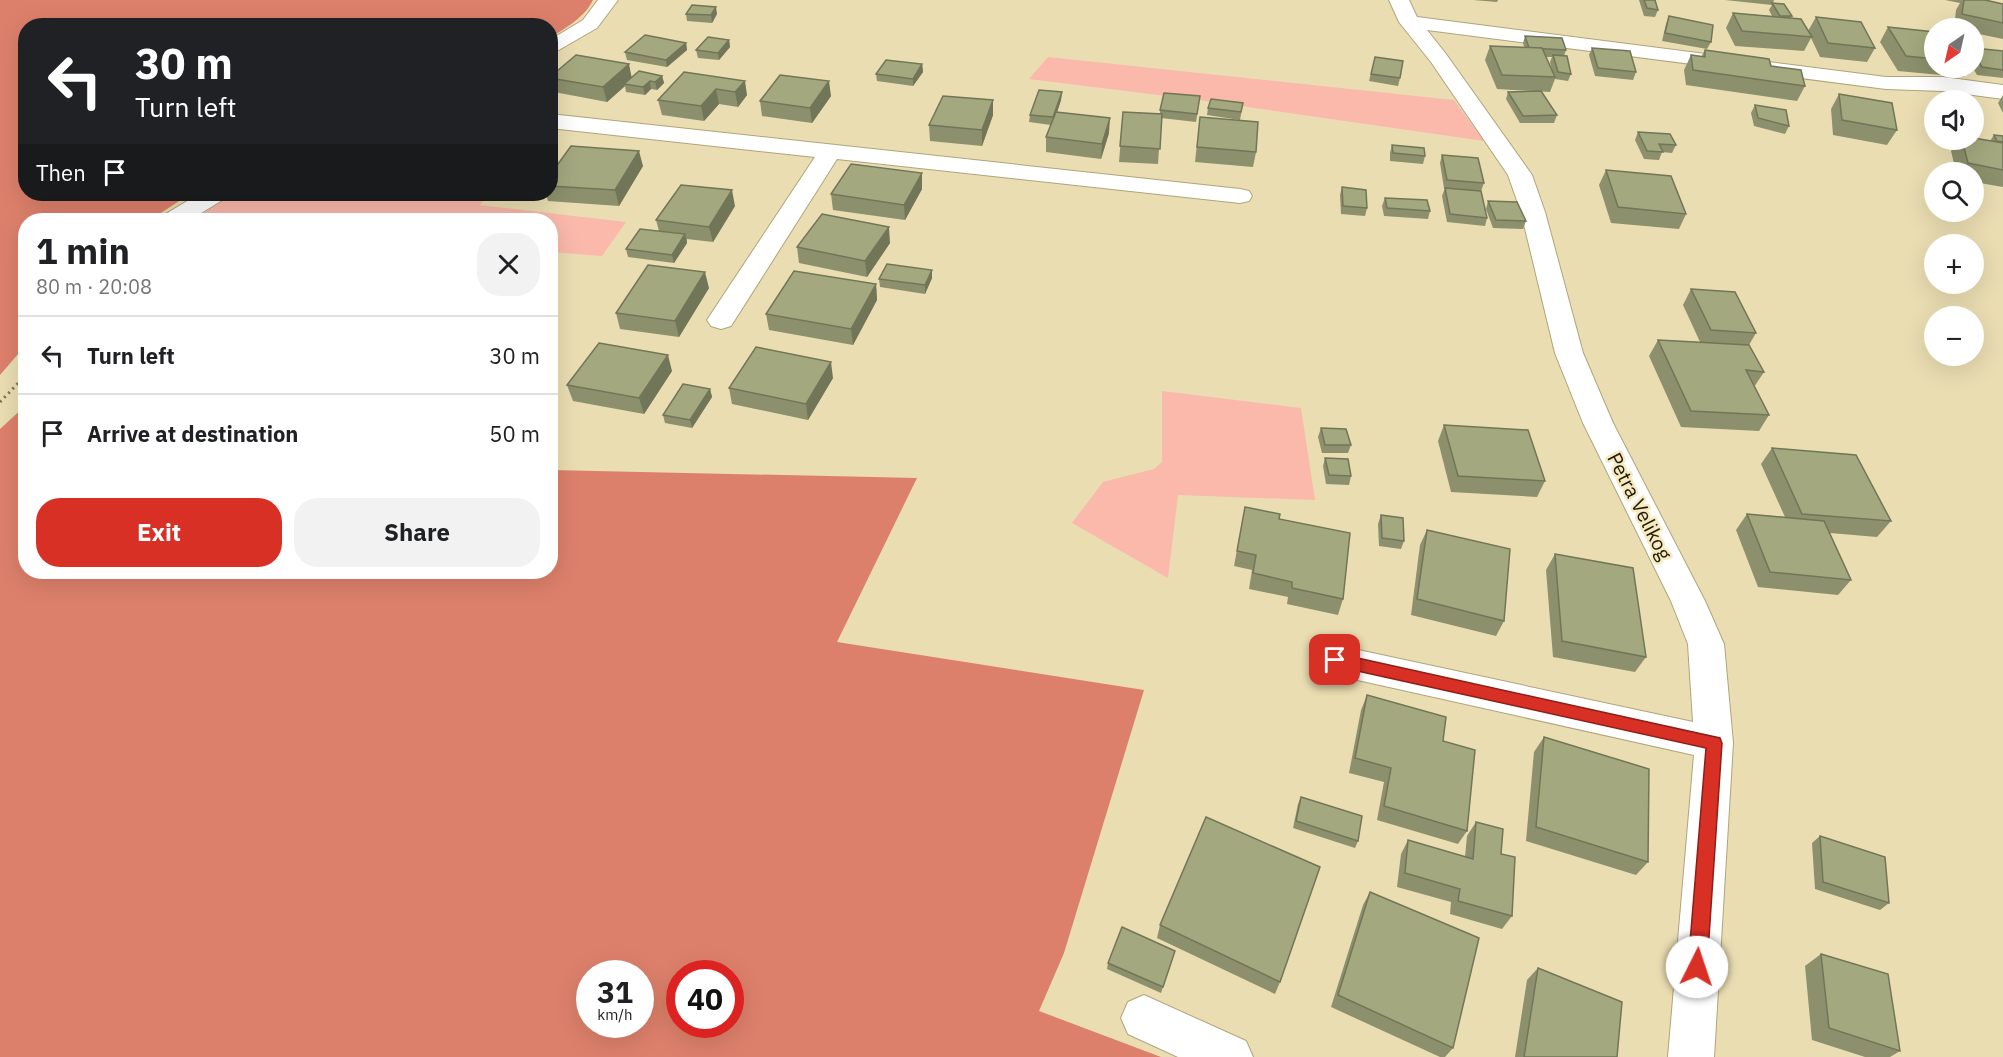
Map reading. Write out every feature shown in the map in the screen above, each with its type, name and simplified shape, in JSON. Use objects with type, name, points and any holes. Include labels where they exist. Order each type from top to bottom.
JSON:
[{"type":"street","points":[[558,45],[590,24],[608,0]]},
{"type":"street","points":[[1404,11],[1875,82],[1944,84],[2003,92]]},
{"type":"street","name":"Petra Velikog","points":[[1404,11],[1439,57],[1520,175],[1533,212],[1569,353],[1598,423],[1688,601],[1706,644],[1714,743],[1691,1057]]},
{"type":"street","points":[[558,122],[1240,196]]},
{"type":"street","points":[[721,320],[830,152]]},
{"type":"street","points":[[184,213],[203,201]]},
{"type":"street","points":[[1335,660],[1714,743]]},
{"type":"street","points":[[1144,1018],[1230,1057]]},
{"type":"path","points":[[0,402],[18,383]]},
{"type":"shaded area","points":[[0,0],[593,0],[580,17],[558,33],[558,18],[18,18],[18,201],[179,201],[161,213],[18,213],[18,354],[0,375]]},
{"type":"shaded area","points":[[1048,57],[1454,100],[1484,141],[1199,100],[1029,79]]},
{"type":"shaded area","points":[[221,201],[483,201],[480,205],[549,213],[203,213]]},
{"type":"shaded area","points":[[558,214],[626,222],[602,256],[558,253]]},
{"type":"shaded area","points":[[1162,391],[1301,408],[1315,500],[1178,495],[1168,578],[1072,523],[1103,482],[1154,469],[1162,462]]},
{"type":"shaded area","points":[[18,412],[18,579],[558,579],[558,470],[917,478],[837,642],[1144,690],[1064,953],[1039,1011],[1161,1057],[0,1057],[0,429]]},
{"type":"building","points":[[1644,0],[1655,0],[1658,10],[1647,8]]},
{"type":"building","points":[[1964,0],[1985,0],[2003,4],[2003,23],[1962,14]]},
{"type":"building","points":[[1772,3],[1784,4],[1792,16],[1780,16]]},
{"type":"building","points":[[692,5],[716,7],[711,15],[686,14]]},
{"type":"building","points":[[1733,13],[1801,19],[1812,37],[1742,31]]},
{"type":"building","points":[[1669,16],[1713,25],[1711,42],[1665,33]]},
{"type":"building","points":[[1816,17],[1861,22],[1875,48],[1828,43]]},
{"type":"building","points":[[1888,27],[1924,31],[1924,58],[1906,56]]},
{"type":"building","points":[[645,35],[686,43],[666,60],[625,52]]},
{"type":"building","points":[[1525,36],[1562,38],[1566,50],[1529,48]]},
{"type":"building","points":[[708,37],[729,40],[718,53],[696,50]]},
{"type":"building","points":[[1490,46],[1542,48],[1555,77],[1502,75]]},
{"type":"building","points":[[1592,48],[1630,51],[1636,72],[1598,68]]},
{"type":"building","points":[[1984,49],[2003,51],[2003,70],[1984,67]]},
{"type":"building","points":[[1705,50],[1769,59],[1771,66],[1801,70],[1805,86],[1693,70],[1691,55],[1705,57]]},
{"type":"building","points":[[576,55],[629,64],[603,87],[558,79],[558,70]]},
{"type":"building","points":[[1553,55],[1567,56],[1571,74],[1558,72]]},
{"type":"building","points":[[1375,57],[1403,61],[1400,78],[1371,74]]},
{"type":"building","points":[[886,60],[922,64],[913,79],[876,74]]},
{"type":"building","points":[[639,71],[662,76],[643,87],[624,84]]},
{"type":"building","points":[[684,72],[745,81],[735,92],[716,89],[701,106],[658,100]]},
{"type":"building","points":[[780,75],[829,81],[810,108],[760,101]]},
{"type":"building","points":[[1039,90],[1062,92],[1053,117],[1030,115]]},
{"type":"building","points":[[1541,91],[1557,115],[1523,116],[1508,92]]},
{"type":"building","points":[[1164,93],[1200,96],[1197,114],[1160,110]]},
{"type":"building","points":[[1839,94],[1892,103],[1897,130],[1842,120]]},
{"type":"building","points":[[943,96],[993,100],[982,130],[929,125]]},
{"type":"building","points":[[1211,99],[1243,103],[1241,112],[1208,108]]},
{"type":"building","points":[[1755,105],[1786,110],[1789,126],[1758,118]]},
{"type":"building","points":[[1056,112],[1110,118],[1102,144],[1046,137]]},
{"type":"building","points":[[1123,112],[1162,114],[1160,149],[1120,146]]},
{"type":"building","points":[[1200,117],[1258,122],[1256,152],[1197,147]]},
{"type":"building","points":[[1638,132],[1670,134],[1676,145],[1659,144],[1663,152],[1647,151]]},
{"type":"building","points":[[1994,135],[2003,136],[2003,142],[1997,141]]},
{"type":"building","points":[[1984,140],[2003,143],[2003,170],[1984,166],[1984,162],[1968,162],[1965,150],[1984,150]]},
{"type":"building","points":[[1392,145],[1424,148],[1425,156],[1393,153]]},
{"type":"building","points":[[571,146],[639,151],[615,190],[558,186],[558,164]]},
{"type":"building","points":[[1442,155],[1478,158],[1484,183],[1447,180]]},
{"type":"building","points":[[851,164],[922,173],[904,205],[831,194]]},
{"type":"building","points":[[1606,170],[1671,176],[1686,214],[1618,207]]},
{"type":"building","points":[[681,185],[732,190],[709,227],[656,220]]},
{"type":"building","points":[[1342,187],[1366,190],[1367,208],[1343,206]]},
{"type":"building","points":[[1445,188],[1481,191],[1487,218],[1450,214]]},
{"type":"building","points":[[1385,198],[1427,200],[1430,211],[1387,208]]},
{"type":"building","points":[[1488,201],[1517,202],[1526,221],[1496,220]]},
{"type":"building","points":[[822,214],[889,227],[865,261],[797,247]]},
{"type":"building","points":[[640,229],[685,234],[672,255],[626,249]]},
{"type":"building","points":[[887,264],[932,270],[925,285],[879,279]]},
{"type":"building","points":[[648,265],[705,272],[675,321],[616,313]]},
{"type":"building","points":[[794,271],[876,284],[851,329],[766,314]]},
{"type":"building","points":[[1691,289],[1735,292],[1756,333],[1711,330]]},
{"type":"building","points":[[1658,340],[1749,345],[1764,372],[1746,370],[1769,415],[1691,411]]},
{"type":"building","points":[[599,343],[668,355],[639,398],[567,385]]},
{"type":"building","points":[[756,347],[831,362],[806,404],[729,388]]},
{"type":"building","points":[[683,384],[710,389],[690,420],[663,415]]},
{"type":"building","points":[[1444,425],[1528,430],[1545,481],[1458,476]]},
{"type":"building","points":[[1321,428],[1346,429],[1351,445],[1325,445]]},
{"type":"building","points":[[1772,448],[1856,455],[1891,521],[1802,514]]},
{"type":"building","points":[[1325,458],[1348,459],[1351,476],[1329,475]]},
{"type":"building","points":[[1245,507],[1280,514],[1279,519],[1350,533],[1343,599],[1292,588],[1292,582],[1253,573],[1256,555],[1237,551]]},
{"type":"building","points":[[1747,514],[1824,521],[1851,580],[1770,572]]},
{"type":"building","points":[[1381,515],[1403,518],[1404,541],[1382,538]]},
{"type":"building","points":[[1427,530],[1510,549],[1504,621],[1417,599]]},
{"type":"building","points":[[1555,554],[1633,568],[1646,657],[1562,641]]},
{"type":"building","points":[[1367,695],[1446,717],[1443,741],[1475,750],[1467,831],[1384,806],[1391,768],[1355,758]]},
{"type":"building","points":[[1544,737],[1649,769],[1648,862],[1536,827]]},
{"type":"building","points":[[1301,797],[1362,816],[1358,841],[1296,821]]},
{"type":"building","points":[[1206,817],[1320,867],[1280,982],[1160,925]]},
{"type":"building","points":[[1476,822],[1503,829],[1501,854],[1515,857],[1512,916],[1458,901],[1460,889],[1405,873],[1408,840],[1473,859]]},
{"type":"building","points":[[1820,836],[1885,857],[1889,903],[1823,882]]},
{"type":"building","points":[[1370,892],[1479,938],[1453,1048],[1338,995]]},
{"type":"building","points":[[1122,927],[1175,951],[1163,987],[1108,963]]},
{"type":"building","points":[[1821,954],[1888,974],[1900,1051],[1829,1028]]},
{"type":"building","points":[[1538,968],[1622,1002],[1617,1057],[1524,1057]]},
{"type":"route","points":[[1335,660],[1714,743],[1697,967]]}]
